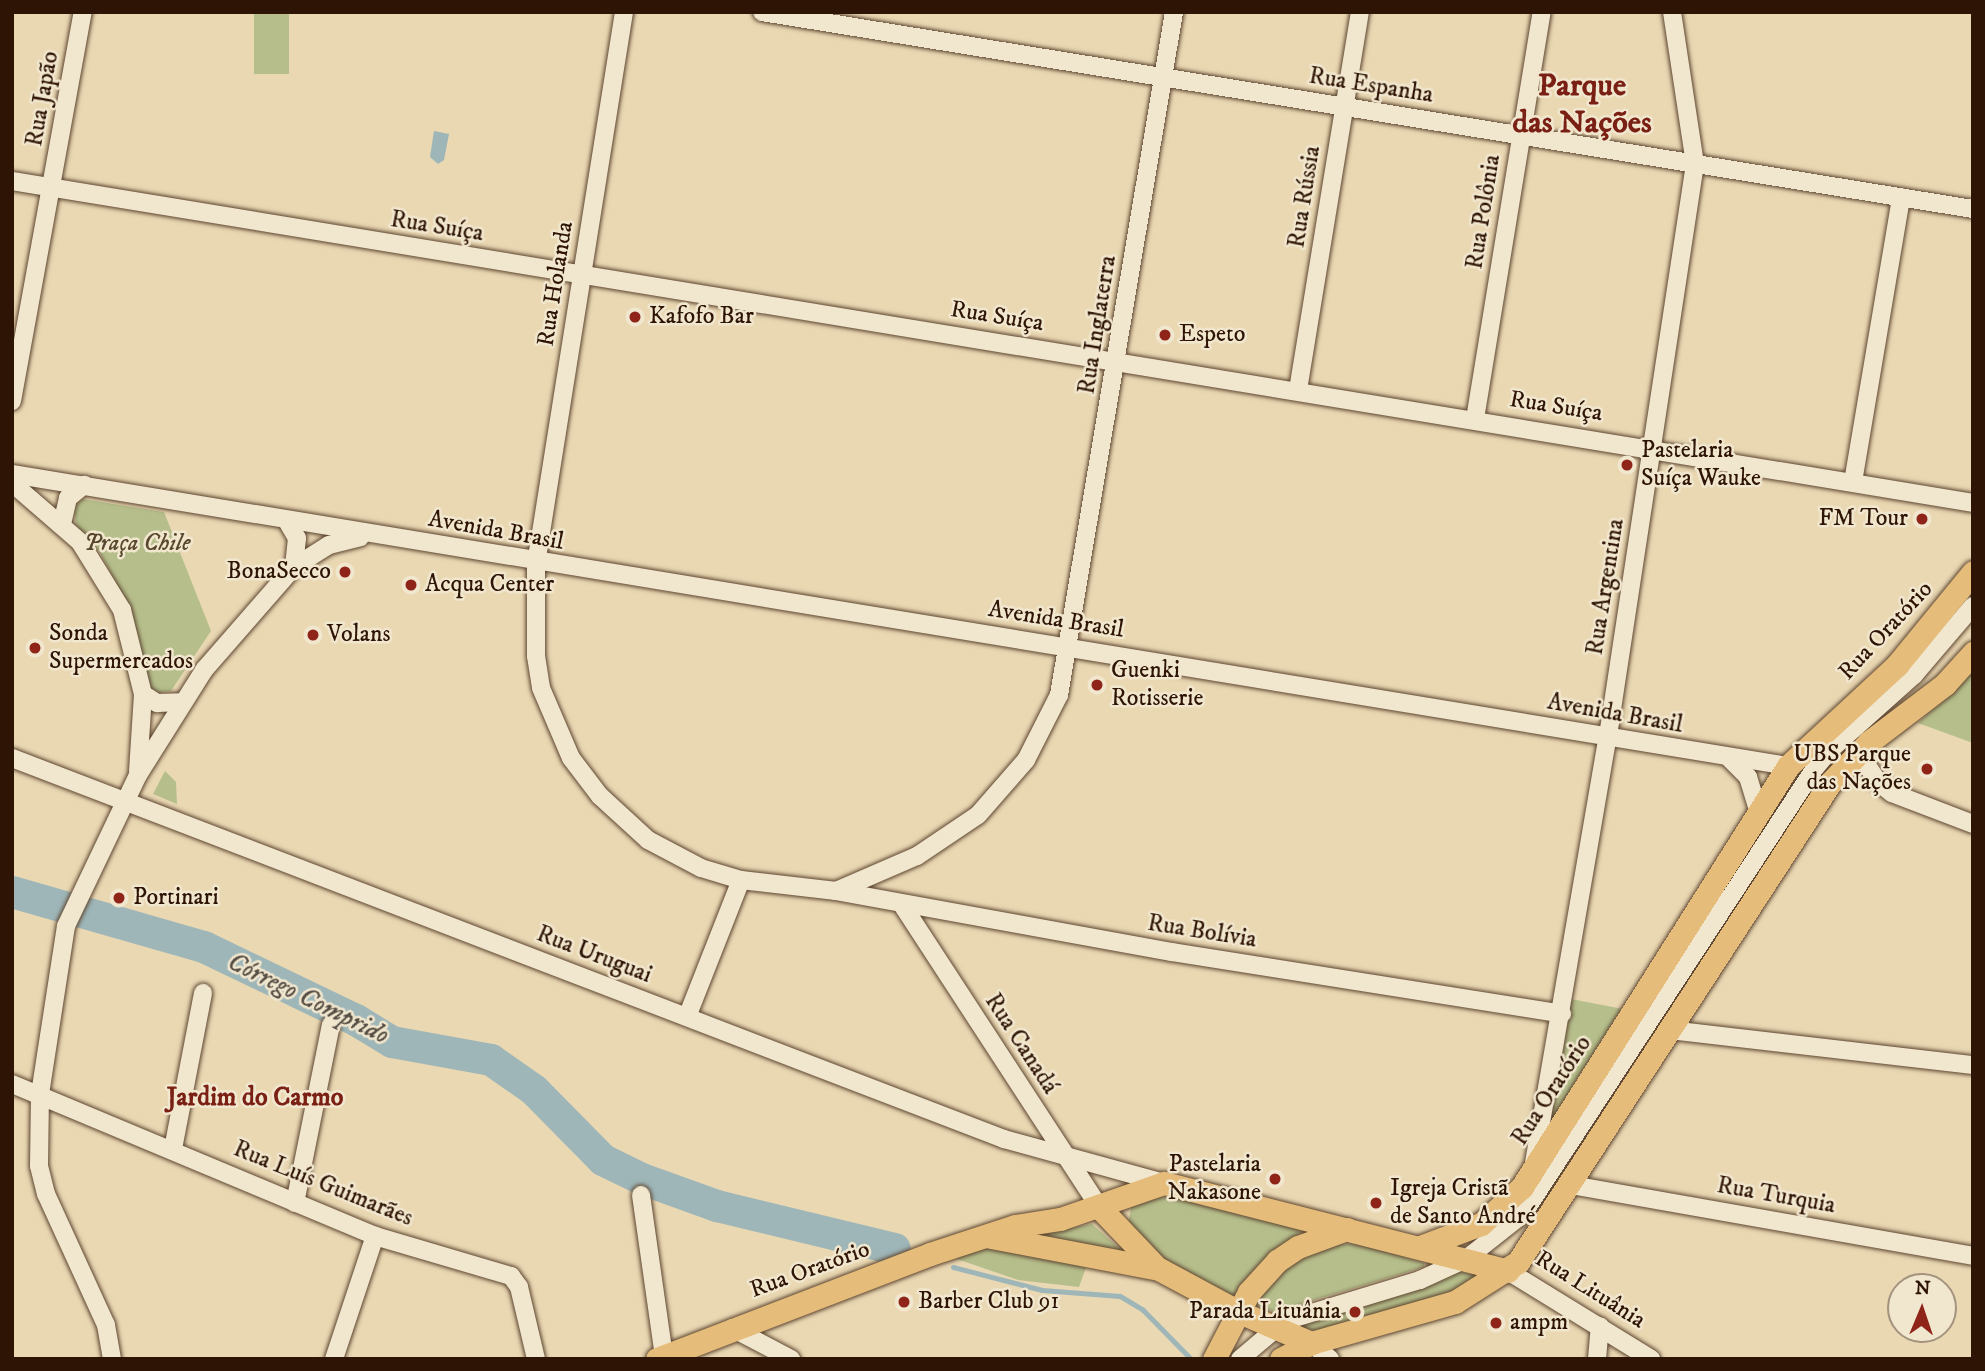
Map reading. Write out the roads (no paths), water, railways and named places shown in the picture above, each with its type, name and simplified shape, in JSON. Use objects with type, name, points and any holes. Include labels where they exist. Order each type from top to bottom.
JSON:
[{"type":"main road","name":"Rua Oratório","points":[[1420,1247],[1465,1231],[1495,1214],[1534,1167],[1788,766],[1897,665],[1973,572]]},
{"type":"main road","points":[[1281,1359],[1311,1343],[1455,1302],[1508,1271],[1528,1252],[1823,794],[1858,752],[1968,664]]},
{"type":"main road","name":"Rua Oratório","points":[[671,1355],[732,1328],[985,1236],[1100,1207],[1164,1183]]},
{"type":"main road","points":[[1164,1183],[1420,1247]]},
{"type":"main road","points":[[1123,1236],[1125,1196]]},
{"type":"main road","points":[[1100,1207],[1123,1236],[1159,1269],[1237,1311],[1311,1343]]},
{"type":"main road","points":[[1214,1359],[1237,1311],[1265,1273],[1287,1253],[1347,1229]]},
{"type":"main road","points":[[985,1236],[1159,1269]]},
{"type":"main road","name":"Rua Lituânia","points":[[1420,1247],[1508,1271]]},
{"type":"street","name":"Rua Japão","points":[[12,401],[83,12]]},
{"type":"street","name":"Rua Holanda","points":[[624,12],[536,564],[536,656],[541,688],[570,758],[600,796],[648,840],[701,868],[741,880]]},
{"type":"street","name":"Rua Espanha","points":[[762,12],[1973,209]]},
{"type":"street","name":"Rua Inglaterra","points":[[836,891],[946,839],[1004,790],[1045,730],[1070,646],[1174,12]]},
{"type":"street","name":"Rua Rússia","points":[[1298,390],[1360,12]]},
{"type":"street","name":"Rua Polônia","points":[[1475,419],[1542,12]]},
{"type":"street","name":"Rua Argentina","points":[[1534,1167],[1608,737],[1695,164],[1672,12]]},
{"type":"street","name":"Rua Suíça","points":[[12,181],[582,276],[1653,447],[1973,503]]},
{"type":"street","points":[[1853,482],[1901,197]]},
{"type":"street","points":[[12,474],[374,535]]},
{"type":"street","points":[[12,483],[62,524],[113,590],[131,637],[143,694],[138,775]]},
{"type":"street","points":[[62,524],[68,498],[84,485]]},
{"type":"street","points":[[287,521],[297,538],[294,566]]},
{"type":"street","points":[[112,1359],[106,1325],[42,1182],[37,1151],[40,1094],[66,926],[74,901],[138,775],[182,702],[243,621],[294,566],[330,545],[374,535]]},
{"type":"street","name":"Avenida Brasil","points":[[374,535],[536,564],[1070,646],[1788,766]]},
{"type":"street","points":[[1240,1359],[1274,1328],[1313,1310],[1420,1280],[1466,1259],[1505,1231],[1539,1193],[1815,768],[1852,728],[1914,676],[1973,606]]},
{"type":"street","points":[[143,694],[157,703],[182,702]]},
{"type":"street","points":[[1858,752],[1879,783],[1892,793],[1973,824]]},
{"type":"street","name":"Rua Uruguai","points":[[12,758],[1004,1139],[1164,1183]]},
{"type":"street","points":[[1729,758],[1748,777],[1759,814]]},
{"type":"street","points":[[687,1017],[741,880]]},
{"type":"street","name":"Rua Bolívia","points":[[741,880],[836,891],[903,906],[1562,1014]]},
{"type":"street","name":"Rua Canadá","points":[[903,906],[1062,1153],[1100,1207]]},
{"type":"street","points":[[173,1149],[203,993]]},
{"type":"street","points":[[295,1203],[331,1025]]},
{"type":"street","points":[[1670,1030],[1973,1065]]},
{"type":"street","name":"Rua Luís Guimarães","points":[[12,1084],[173,1149],[375,1236],[515,1279],[536,1359]]},
{"type":"street","name":"Rua Turquia","points":[[1571,1185],[1973,1256]]},
{"type":"street","points":[[641,1195],[671,1355]]},
{"type":"street","points":[[334,1359],[375,1236]]},
{"type":"street","name":"Rua Lituânia","points":[[1508,1271],[1651,1359]]},
{"type":"street","points":[[1597,1359],[1600,1326]]},
{"type":"street","points":[[732,1328],[791,1359]]},
{"type":"street","points":[[1311,1343],[1330,1359]]},
{"type":"water","points":[[434,131],[449,134],[444,160],[438,164],[430,157]]},
{"type":"waterway","name":"Córrego Comprido","points":[[12,892],[204,947],[356,1020],[392,1042],[491,1060],[534,1090],[603,1160],[642,1179],[717,1206],[895,1249]]},
{"type":"waterway","name":"Córrego Comprido","points":[[953,1267],[1042,1290],[1120,1296],[1143,1310],[1191,1359]]},
{"type":"place","name":"Kafofo Bar","points":[[635,317]]},
{"type":"place","name":"Espeto","points":[[1165,335]]},
{"type":"place","name":"Pastelaria Suíça Wauke","points":[[1627,465]]},
{"type":"place","name":"FM Tour","points":[[1922,519]]},
{"type":"place","name":"BonaSecco","points":[[345,572]]},
{"type":"place","name":"Acqua Center","points":[[411,585]]},
{"type":"place","name":"Volans","points":[[313,635]]},
{"type":"place","name":"Sonda Supermercados","points":[[35,648]]},
{"type":"place","name":"Guenki Rotisserie","points":[[1097,685]]},
{"type":"place","name":"UBS Parque das Nações","points":[[1927,769]]},
{"type":"place","name":"Portinari","points":[[119,898]]},
{"type":"place","name":"Pastelaria Nakasone","points":[[1275,1179]]},
{"type":"place","name":"Igreja Cristã de Santo André","points":[[1376,1203]]},
{"type":"place","name":"Barber Club 91","points":[[904,1302]]},
{"type":"place","name":"Parada Lituânia","points":[[1355,1312]]},
{"type":"place","name":"ampm","points":[[1496,1323]]},
{"type":"district","name":"Parque das Nações","points":[[1582,106]]},
{"type":"district","name":"Jardim do Carmo","points":[[255,1098]]},
{"type":"park label","name":"Praça Chile","points":[[137,544]]}]
